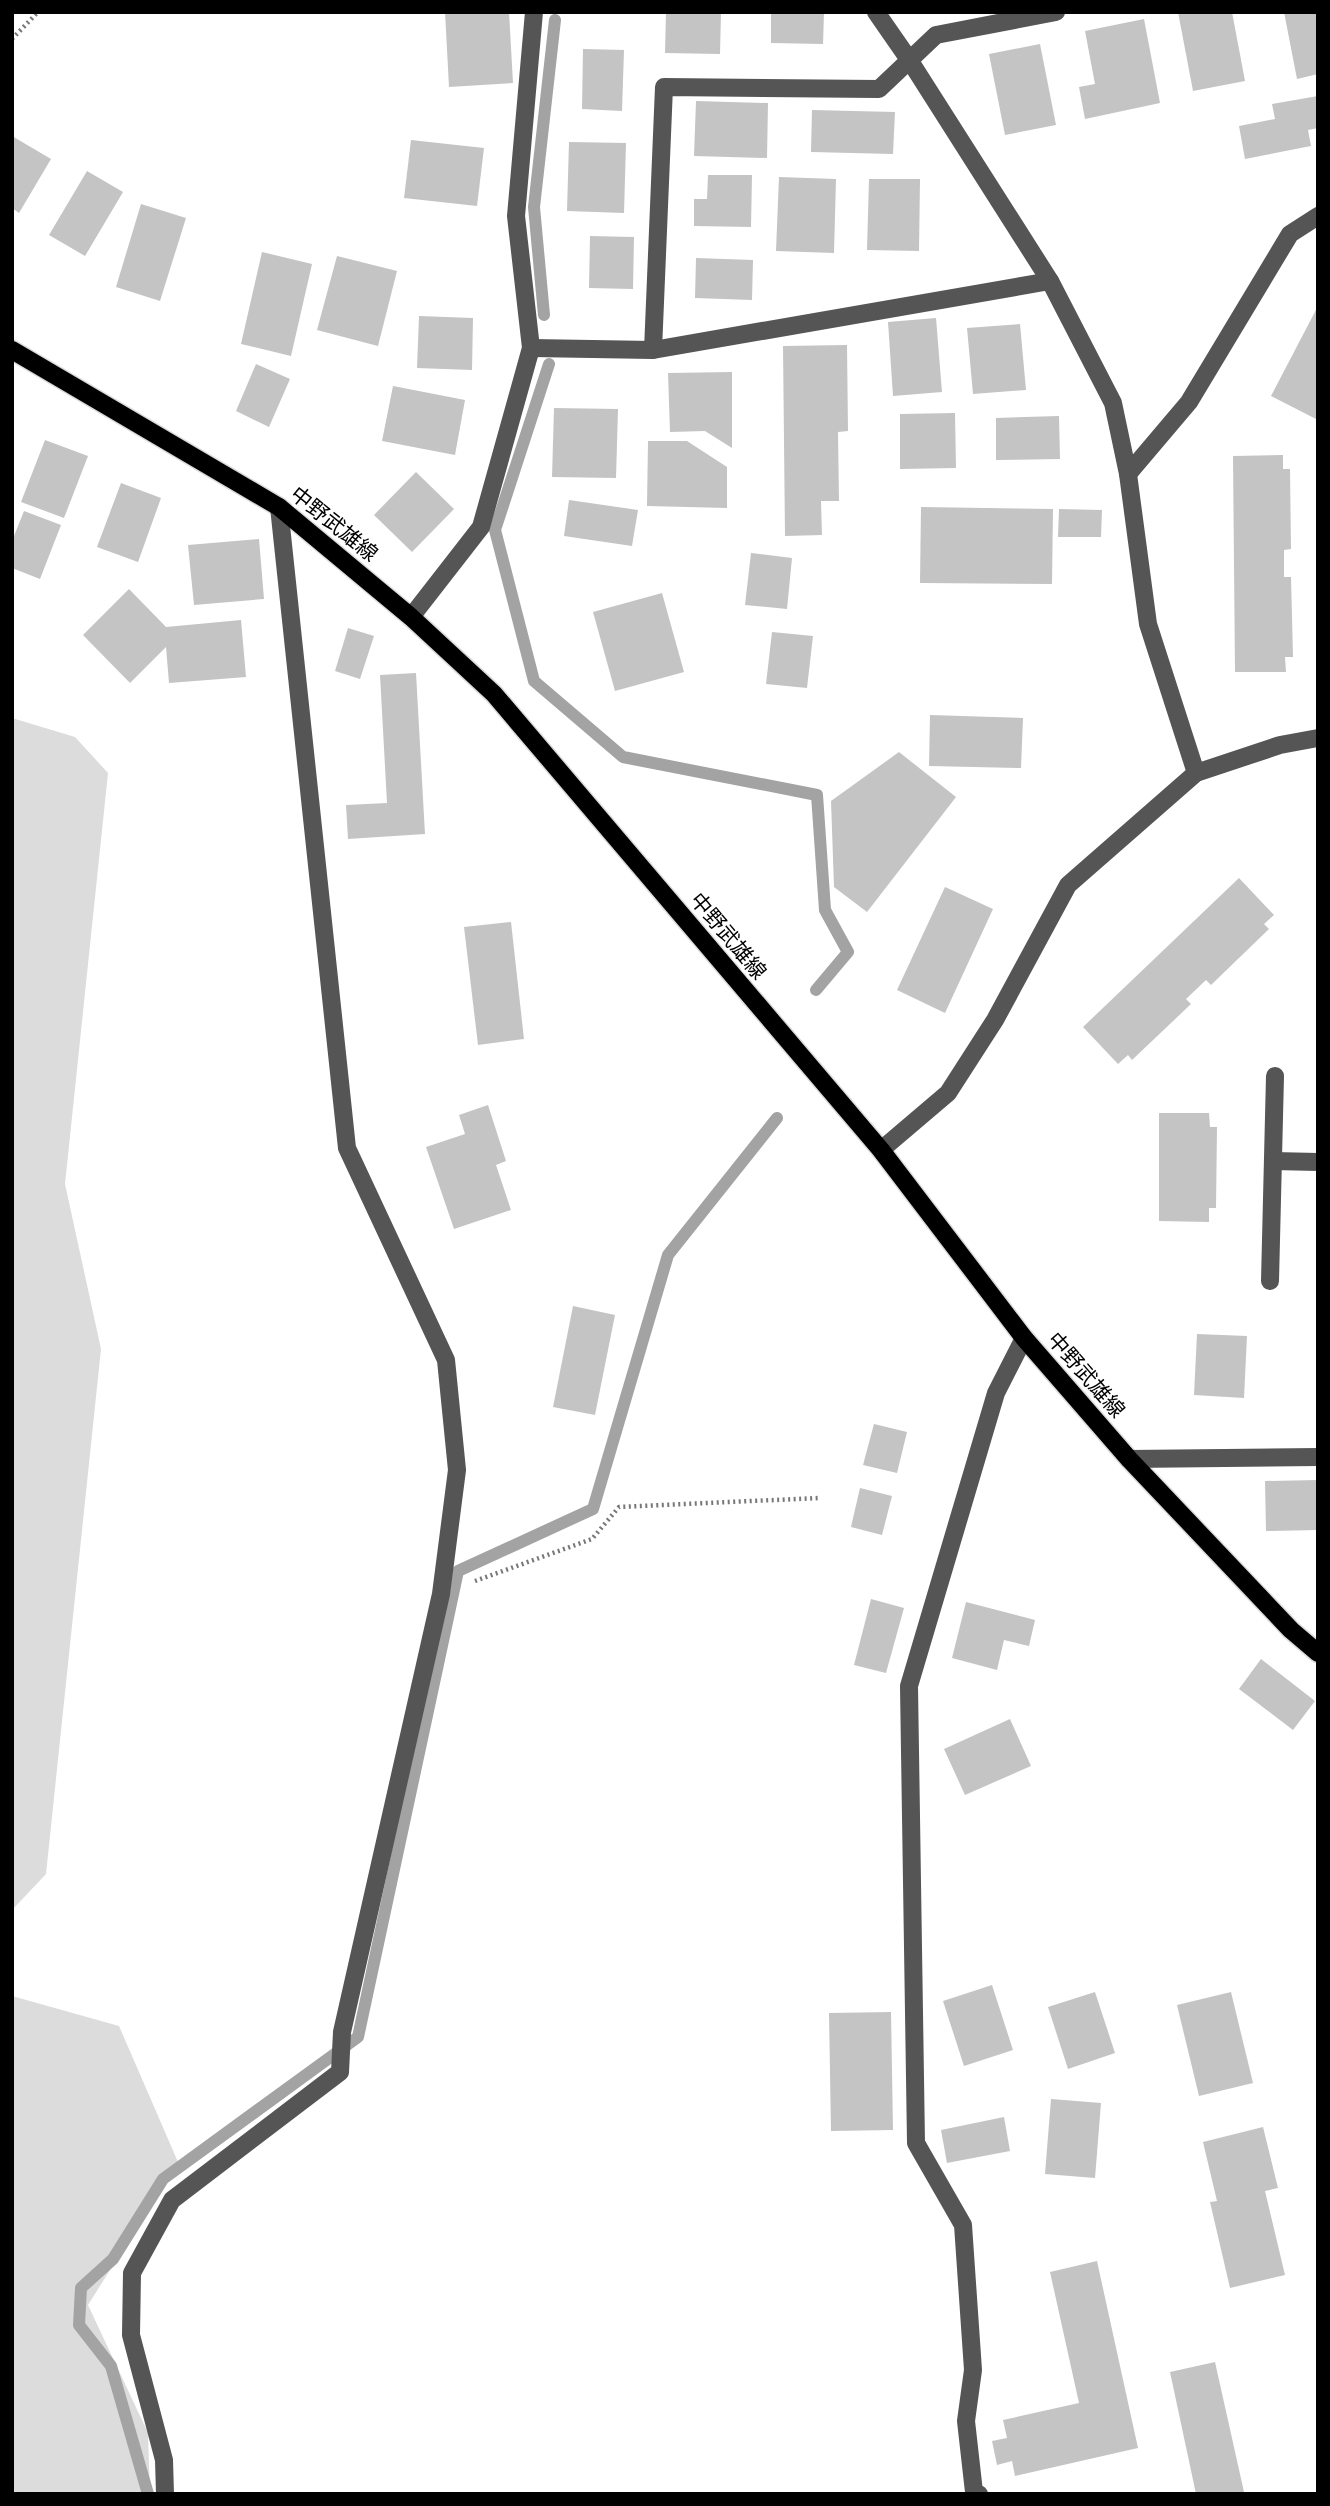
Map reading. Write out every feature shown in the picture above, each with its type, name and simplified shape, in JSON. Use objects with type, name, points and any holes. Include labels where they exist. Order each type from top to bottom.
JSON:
[{"type":"main road","name":"中野武雄線","points":[[12,350],[279,507],[411,617],[494,694],[881,1150],[1024,1338],[1129,1459],[1291,1630],[1318,1653]]},
{"type":"street","points":[[411,617],[481,527],[531,348],[516,216],[534,12]]},
{"type":"street","points":[[876,12],[1050,281],[1113,403],[1128,474],[1148,624],[1196,773]]},
{"type":"street","points":[[653,350],[664,86],[879,89],[936,35],[1056,12]]},
{"type":"street","points":[[1128,474],[1189,402],[1290,234],[1318,216]]},
{"type":"street","points":[[531,348],[653,350],[1050,281]]},
{"type":"street","points":[[165,2494],[164,2460],[131,2335],[132,2273],[172,2200],[340,2072],[342,2032],[441,1594],[457,1470],[446,1360],[347,1148],[279,507]]},
{"type":"street","points":[[881,1150],[948,1093],[995,1020],[1068,885],[1196,773],[1280,745],[1318,738]]},
{"type":"street","points":[[1270,1281],[1275,1076]]},
{"type":"street","points":[[1273,1161],[1318,1162]]},
{"type":"street","points":[[979,2494],[974,2492],[966,2421],[973,2370],[962,2225],[916,2143],[909,1686],[996,1393],[1024,1338]]},
{"type":"street","points":[[1129,1459],[1318,1457]]},
{"type":"path","points":[[12,39],[38,12]]},
{"type":"path","points":[[466,1584],[592,1539],[619,1507],[819,1498]]},
{"type":"shaded area","points":[[12,718],[75,737],[108,773],[65,1184],[101,1349],[46,1874],[12,1910]]},
{"type":"shaded area","points":[[12,1996],[119,2026],[178,2162],[88,2305],[148,2433],[150,2494],[12,2494]]},
{"type":"building","points":[[445,12],[509,12],[513,83],[449,87]]},
{"type":"building","points":[[666,12],[721,12],[720,54],[665,53]]},
{"type":"building","points":[[771,12],[824,12],[823,44],[771,43]]},
{"type":"building","points":[[1178,12],[1232,12],[1245,81],[1193,91]]},
{"type":"building","points":[[1284,12],[1318,12],[1318,74],[1297,79]]},
{"type":"building","points":[[1144,19],[1160,103],[1085,119],[1079,87],[1095,84],[1085,31]]},
{"type":"building","points":[[1040,44],[1056,125],[1005,135],[989,54]]},
{"type":"building","points":[[583,49],[624,50],[622,111],[582,109]]},
{"type":"building","points":[[1318,96],[1318,128],[1308,130],[1311,146],[1245,159],[1239,126],[1275,119],[1272,104]]},
{"type":"building","points":[[696,101],[768,103],[767,158],[694,156]]},
{"type":"building","points":[[812,110],[895,112],[893,154],[811,152]]},
{"type":"building","points":[[12,136],[51,159],[19,213],[12,208]]},
{"type":"building","points":[[411,140],[484,148],[477,206],[404,198]]},
{"type":"building","points":[[569,142],[626,143],[624,213],[567,211]]},
{"type":"building","points":[[87,171],[123,192],[85,256],[49,235]]},
{"type":"building","points":[[708,175],[752,175],[751,227],[694,226],[694,199],[707,199]]},
{"type":"building","points":[[779,177],[836,179],[834,253],[776,251]]},
{"type":"building","points":[[869,179],[920,179],[919,251],[867,250]]},
{"type":"building","points":[[141,204],[186,218],[160,301],[116,287]]},
{"type":"building","points":[[590,236],[634,237],[633,289],[589,288]]},
{"type":"building","points":[[262,252],[312,264],[291,356],[241,344]]},
{"type":"building","points":[[337,256],[397,271],[378,346],[317,330]]},
{"type":"building","points":[[696,258],[753,260],[752,300],[695,298]]},
{"type":"building","points":[[1318,306],[1318,415],[1316,419],[1271,396]]},
{"type":"building","points":[[419,316],[473,318],[472,370],[417,368]]},
{"type":"building","points":[[936,318],[942,392],[893,396],[888,322]]},
{"type":"building","points":[[1020,324],[1026,390],[973,394],[967,328]]},
{"type":"building","points":[[847,345],[848,431],[838,432],[839,501],[821,501],[822,535],[785,536],[783,346]]},
{"type":"building","points":[[256,364],[290,379],[269,427],[236,411]]},
{"type":"building","points":[[732,372],[732,448],[705,431],[670,432],[668,373]]},
{"type":"building","points":[[393,386],[465,400],[455,455],[382,441]]},
{"type":"building","points":[[554,408],[618,409],[616,478],[552,477]]},
{"type":"building","points":[[955,413],[956,468],[900,469],[900,414]]},
{"type":"building","points":[[1059,416],[1060,459],[996,460],[996,418]]},
{"type":"building","points":[[45,440],[88,456],[64,518],[21,502]]},
{"type":"building","points":[[648,441],[687,441],[727,467],[727,508],[647,506]]},
{"type":"building","points":[[1283,455],[1283,469],[1290,469],[1291,549],[1284,550],[1284,577],[1291,577],[1293,657],[1285,657],[1286,672],[1235,672],[1233,456]]},
{"type":"building","points":[[416,472],[454,509],[412,552],[374,515]]},
{"type":"building","points":[[121,483],[161,498],[138,562],[97,547]]},
{"type":"building","points":[[569,500],[638,510],[632,546],[564,536]]},
{"type":"building","points":[[921,507],[1053,509],[1052,584],[920,583]]},
{"type":"building","points":[[1059,509],[1102,510],[1101,537],[1058,537]]},
{"type":"building","points":[[24,511],[61,525],[40,579],[12,568],[12,541]]},
{"type":"building","points":[[259,539],[264,599],[194,605],[188,545]]},
{"type":"building","points":[[751,553],[792,558],[787,609],[745,605]]},
{"type":"building","points":[[129,589],[166,627],[241,620],[246,677],[169,683],[166,647],[130,683],[83,635]]},
{"type":"building","points":[[662,593],[684,672],[615,691],[593,612]]},
{"type":"building","points":[[348,628],[374,636],[360,679],[335,671]]},
{"type":"building","points":[[772,632],[813,636],[807,688],[766,684]]},
{"type":"building","points":[[416,673],[425,834],[348,839],[346,805],[387,803],[380,675]]},
{"type":"building","points":[[930,715],[1023,718],[1021,768],[929,766]]},
{"type":"building","points":[[899,752],[956,797],[867,912],[834,887],[831,801]]},
{"type":"building","points":[[1239,878],[1274,915],[1264,924],[1269,929],[1211,985],[1206,980],[1186,999],[1191,1004],[1132,1060],[1128,1055],[1118,1064],[1083,1027]]},
{"type":"building","points":[[945,887],[993,909],[945,1013],[897,990]]},
{"type":"building","points":[[511,922],[524,1039],[478,1045],[464,927]]},
{"type":"building","points":[[488,1105],[506,1161],[496,1165],[511,1210],[454,1229],[426,1147],[465,1134],[459,1115]]},
{"type":"building","points":[[1159,1113],[1209,1113],[1210,1127],[1217,1127],[1216,1208],[1209,1208],[1209,1222],[1159,1221]]},
{"type":"building","points":[[573,1306],[615,1315],[595,1415],[553,1407]]},
{"type":"building","points":[[1197,1334],[1247,1336],[1244,1398],[1194,1395]]},
{"type":"building","points":[[874,1424],[907,1432],[897,1473],[863,1465]]},
{"type":"building","points":[[1318,1480],[1318,1530],[1266,1531],[1265,1481]]},
{"type":"building","points":[[860,1488],[892,1496],[882,1535],[851,1527]]},
{"type":"building","points":[[871,1599],[904,1608],[886,1673],[854,1665]]},
{"type":"building","points":[[966,1602],[1035,1620],[1029,1646],[1004,1640],[997,1670],[952,1658]]},
{"type":"building","points":[[1261,1659],[1315,1701],[1293,1730],[1239,1689]]},
{"type":"building","points":[[1010,1719],[1031,1766],[965,1795],[944,1749]]},
{"type":"building","points":[[992,1985],[1013,2050],[964,2066],[943,2001]]},
{"type":"building","points":[[1095,1992],[1115,2053],[1068,2069],[1048,2007]]},
{"type":"building","points":[[1231,1992],[1253,2083],[1199,2096],[1177,2005]]},
{"type":"building","points":[[891,2012],[893,2130],[831,2131],[829,2013]]},
{"type":"building","points":[[1051,2099],[1101,2103],[1095,2178],[1045,2174]]},
{"type":"building","points":[[1004,2117],[1010,2151],[947,2163],[941,2130]]},
{"type":"building","points":[[1263,2127],[1278,2188],[1265,2191],[1285,2275],[1230,2288],[1210,2202],[1217,2201],[1203,2142]]},
{"type":"building","points":[[1097,2261],[1138,2448],[1015,2476],[1012,2461],[997,2465],[992,2441],[1007,2438],[1003,2420],[1079,2403],[1050,2272]]},
{"type":"building","points":[[1215,2362],[1244,2492],[1235,2494],[1196,2494],[1170,2372]]},
{"type":"waterway","points":[[544,315],[534,207],[555,20]]},
{"type":"waterway","points":[[549,364],[495,530],[534,681],[623,757],[817,795],[825,910],[848,952],[816,990]]},
{"type":"waterway","points":[[148,2494],[111,2366],[79,2325],[81,2288],[113,2259],[163,2179],[358,2037],[458,1571],[593,1509],[668,1255],[777,1118]]}]
